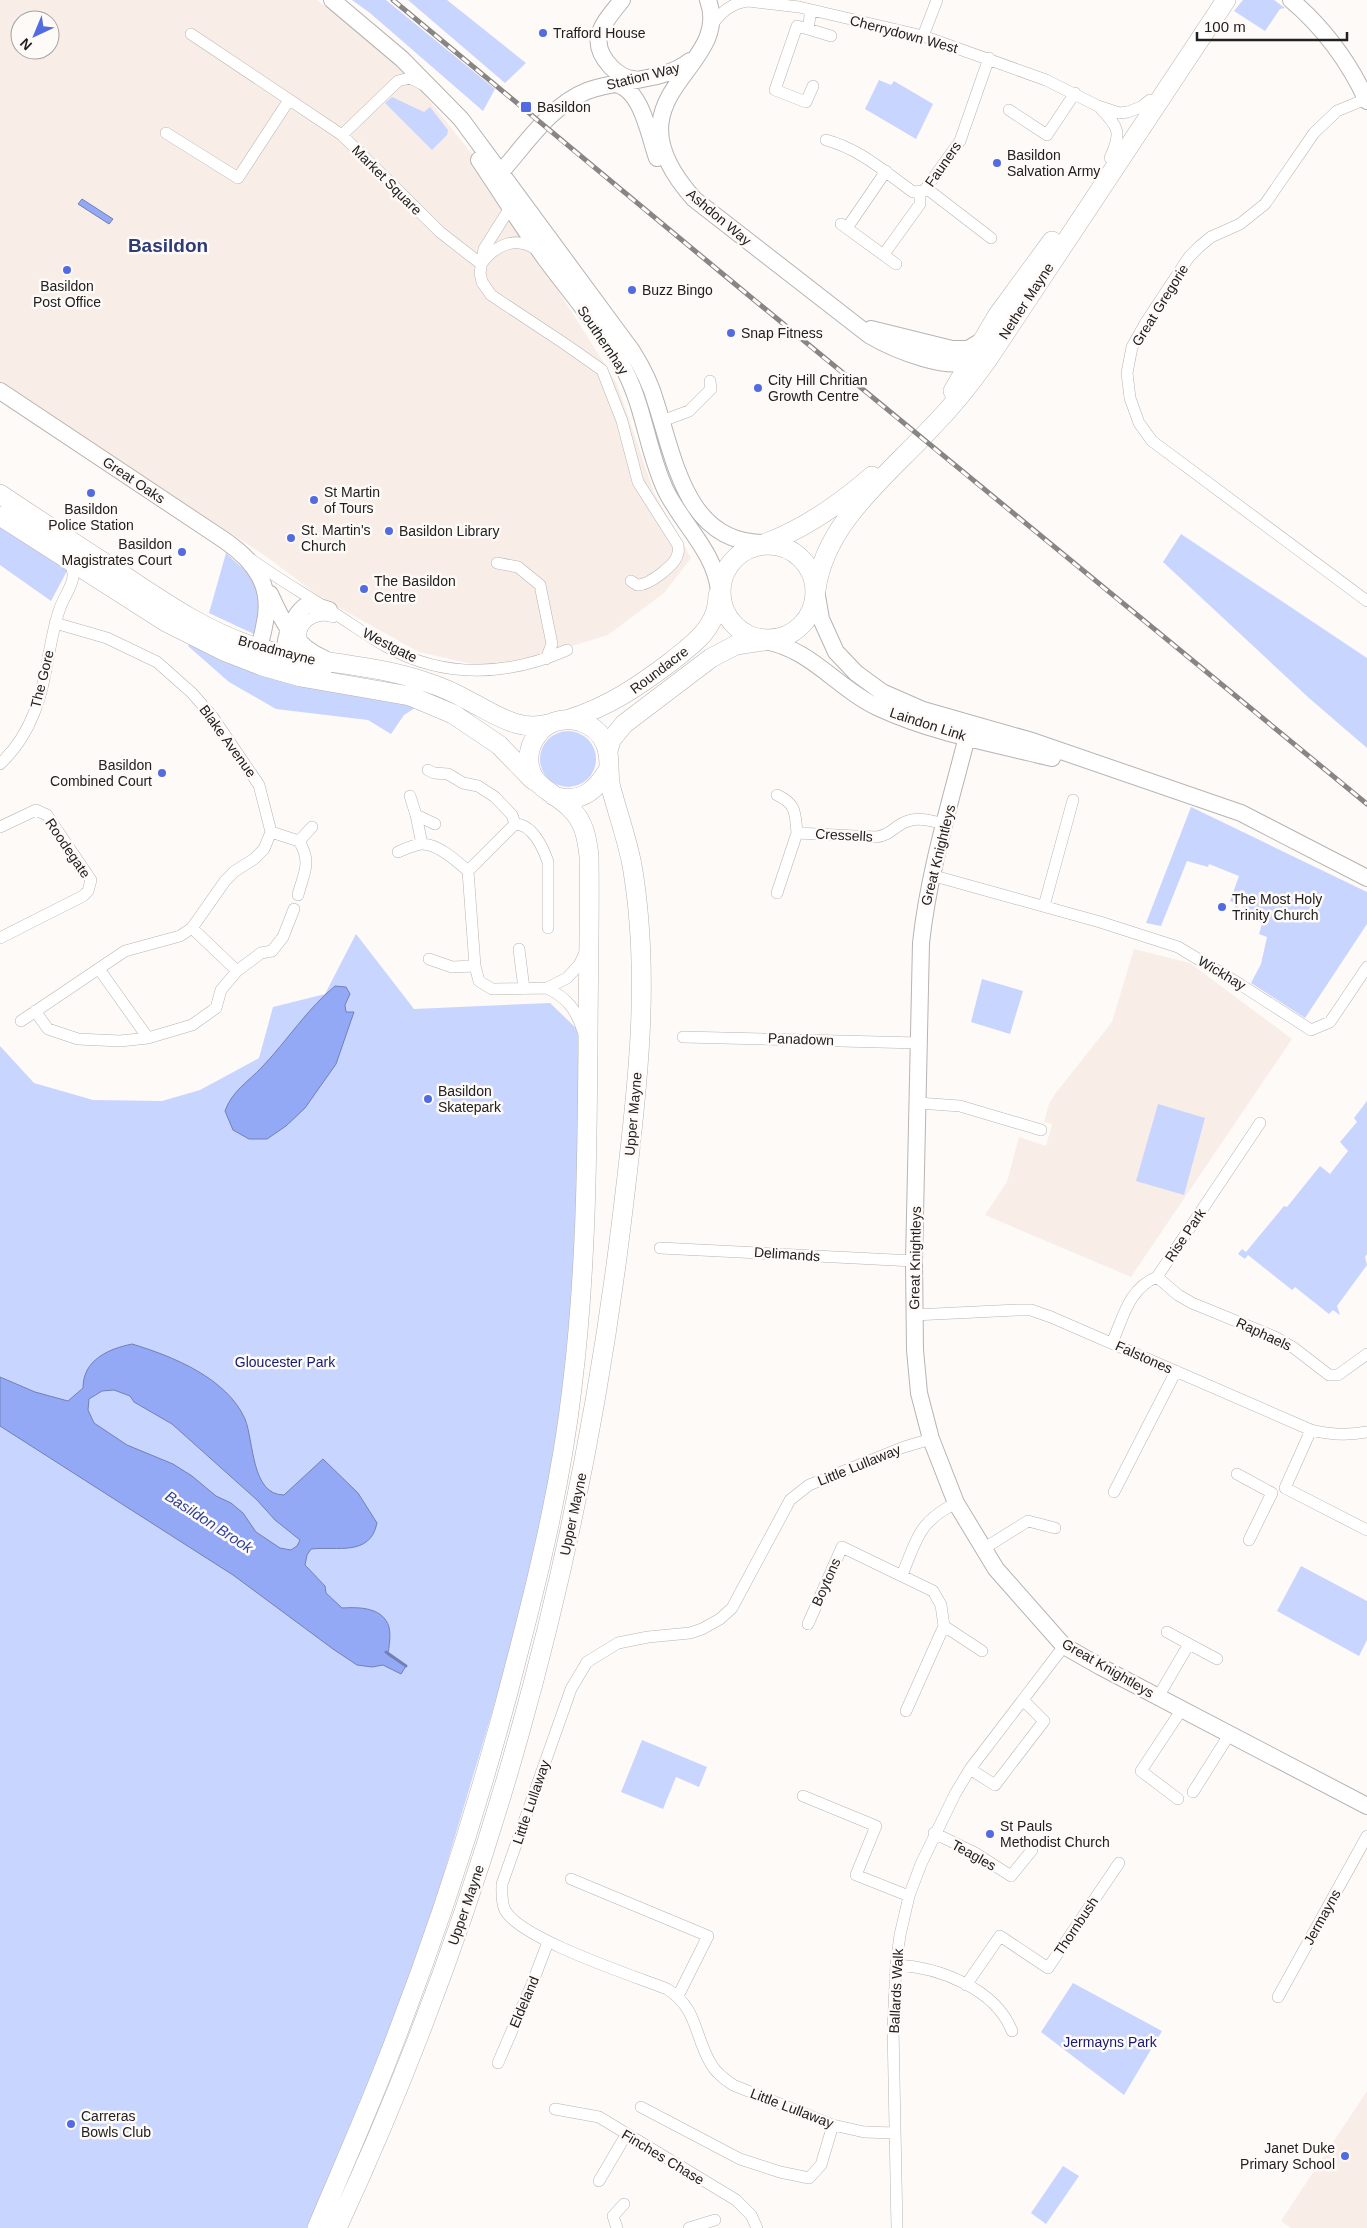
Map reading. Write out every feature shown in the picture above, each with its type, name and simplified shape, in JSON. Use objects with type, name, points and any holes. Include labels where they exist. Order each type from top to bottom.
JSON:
[{"type":"main road","name":"Nether Mayne","points":[[766,544],[804,526],[857,489],[930,419],[947,399],[982,340],[1019,284],[1110,158],[1217,0]]},
{"type":"main road","name":"Nether Mayne","points":[[816,590],[824,556],[842,525],[870,492],[964,393],[1008,331],[1040,279],[1226,0]]},
{"type":"main road","name":"Broadmayne","points":[[0,494],[181,612],[209,628],[258,647],[286,655],[389,672],[426,682],[518,725],[537,727],[561,721]]},
{"type":"main road","name":"Broadmayne","points":[[0,507],[65,556]]},
{"type":"main road","name":"Broadmayne","points":[[0,516],[173,626],[237,657],[302,677],[393,691],[435,705],[467,722],[499,745],[545,790]]},
{"type":"main road","points":[[766,544],[782,547],[798,556],[811,572],[816,590],[813,607],[803,624],[787,636],[765,641],[750,636],[733,624],[724,610],[719,591],[724,575],[734,561],[752,548],[766,544]]},
{"type":"main road","name":"Roundacre","points":[[561,721],[595,710],[622,697],[685,651],[703,634],[711,622],[716,610],[719,591]]},
{"type":"main road","name":"Roundacre","points":[[608,751],[615,735],[624,724],[711,658],[736,645],[765,641]]},
{"type":"main road","points":[[608,751],[601,736],[590,726],[580,721],[561,721],[546,727],[535,738],[530,749],[530,767],[545,790],[563,798],[577,798],[590,793],[600,784],[608,770]]},
{"type":"main road","name":"Upper Mayne","points":[[337,2228],[406,2070],[449,1955],[487,1845],[548,1626],[570,1529],[594,1407],[612,1298],[627,1177],[641,1006],[640,947],[634,880],[627,842],[608,770],[608,751]]},
{"type":"main road","name":"Upper Mayne","points":[[317,2228],[391,2049],[436,1930],[469,1829],[501,1721],[547,1536],[571,1398],[587,1193],[589,856],[586,833],[582,824],[570,807],[545,790]]},
{"type":"street","name":"Southernhay","points":[[329,0],[338,5],[396,54],[461,119],[493,171],[499,190],[607,343],[627,376],[637,400],[658,474],[674,506],[711,561],[718,579],[719,591]]},
{"type":"street","points":[[622,0],[599,32],[598,47],[613,69],[625,78],[636,79]]},
{"type":"street","points":[[708,0],[712,17],[711,27]]},
{"type":"street","points":[[923,36],[937,0]]},
{"type":"street","points":[[1291,0],[1332,41],[1367,100]]},
{"type":"street","name":"Cherrydown West","points":[[711,27],[726,9],[740,2],[748,1],[811,10],[923,36],[989,58],[1075,93],[1098,106],[1119,113],[1141,107],[1150,100]]},
{"type":"street","points":[[808,30],[811,10]]},
{"type":"street","points":[[813,86],[806,102],[775,90],[797,26],[831,36]]},
{"type":"street","name":"Ashdon Way","points":[[711,27],[706,42],[669,96],[662,111],[661,140],[669,164],[682,186],[694,200],[869,335],[896,350],[911,355],[947,362],[968,363]]},
{"type":"street","name":"Market Square","points":[[191,34],[342,135],[440,232],[481,264]]},
{"type":"street","name":"Station Way","points":[[493,171],[557,110],[586,91],[675,70],[684,66],[696,56]]},
{"type":"street","name":"Fauners","points":[[826,140],[846,145],[886,170],[913,192],[923,190],[960,140],[989,58]]},
{"type":"street","points":[[342,135],[398,81],[410,78],[428,87]]},
{"type":"street","points":[[613,84],[621,85],[631,91],[664,170],[676,186],[694,200]]},
{"type":"street","points":[[1009,110],[1047,135],[1075,93]]},
{"type":"street","points":[[166,133],[238,178],[290,100]]},
{"type":"street","name":"Great Gregorie","points":[[1367,100],[1337,111],[1327,119],[1314,133],[1265,204],[1240,224],[1211,237],[1189,257],[1146,322],[1132,347],[1128,373],[1130,398],[1139,423],[1152,441],[1367,602]]},
{"type":"street","name":"Cherrydown West","points":[[1098,106],[1111,119],[1119,133],[1110,158]]},
{"type":"street","points":[[886,170],[844,226],[896,264]]},
{"type":"street","name":"Southernhay","points":[[493,171],[527,208],[632,351],[651,389],[680,478],[702,516],[717,531],[736,540],[746,543],[766,544]]},
{"type":"street","points":[[884,254],[920,204],[923,190],[991,238]]},
{"type":"street","points":[[527,208],[519,202],[510,207],[488,242],[481,264],[482,282],[491,295],[602,370],[622,421],[638,482],[657,514],[675,538],[678,553],[675,560],[647,584],[637,585],[631,581]]},
{"type":"street","points":[[481,264],[486,256],[500,247],[515,242],[527,243],[544,256]]},
{"type":"street","points":[[968,363],[985,348],[1018,300],[1040,279]]},
{"type":"street","name":"Ashdon Way","points":[[847,317],[871,329],[944,348],[968,349],[982,340]]},
{"type":"street","points":[[947,362],[958,370],[958,381]]},
{"type":"street","points":[[662,421],[689,411],[713,386]]},
{"type":"street","name":"Great Oaks","points":[[0,391],[238,550],[260,576],[289,632],[303,646],[322,658],[341,664]]},
{"type":"street","name":"Southernhay","points":[[662,421],[656,428],[656,434],[664,473],[674,506]]},
{"type":"street","name":"Westgate","points":[[238,550],[289,586],[404,655],[451,668],[496,670],[519,667],[567,650]]},
{"type":"street","name":"The Gore","points":[[1,761],[17,744],[34,714],[55,623],[60,606],[70,588],[74,572],[65,556]]},
{"type":"street","points":[[497,563],[518,566],[540,585],[552,644],[546,659]]},
{"type":"street","points":[[70,588],[86,576],[99,578]]},
{"type":"street","name":"Great Oaks","points":[[258,647],[263,634],[267,605],[266,593],[260,576]]},
{"type":"street","name":"Laindon Link","points":[[816,590],[820,619],[827,636],[836,652],[856,673],[882,692],[969,731]]},
{"type":"street","points":[[329,610],[313,604],[305,606],[296,614],[289,632],[286,655],[290,661],[304,668],[360,680],[393,691]]},
{"type":"street","name":"Westgate","points":[[303,646],[300,638],[301,631],[308,620],[316,616],[331,616],[353,626]]},
{"type":"street","name":"Blake Avenue","points":[[55,623],[106,638],[157,662],[192,693],[212,716],[259,786],[271,832]]},
{"type":"street","name":"Laindon Link","points":[[765,641],[797,651],[817,664],[850,692],[880,708],[969,731],[1055,759],[1109,768],[1241,813],[1367,878]]},
{"type":"street","points":[[237,657],[248,657],[258,647]]},
{"type":"street","name":"Great Knightleys","points":[[969,731],[924,909],[921,943],[914,1315],[919,1394],[931,1439],[956,1503],[983,1549],[1013,1590],[1064,1646],[1229,1735],[1367,1806]]},
{"type":"street","points":[[428,770],[434,773],[448,774],[463,783],[478,786],[494,797],[512,815],[515,824]]},
{"type":"street","name":"Cressells","points":[[777,893],[797,833],[793,807],[788,801],[778,795]]},
{"type":"street","points":[[410,796],[422,844]]},
{"type":"street","points":[[1044,906],[1073,800]]},
{"type":"street","name":"Roodegate","points":[[0,828],[36,810],[42,811],[47,815],[91,880],[88,891],[83,896],[0,938]]},
{"type":"street","points":[[416,815],[435,824]]},
{"type":"street","name":"Cressells","points":[[797,833],[876,837],[888,834],[907,820],[916,818],[945,824]]},
{"type":"street","points":[[468,871],[515,824]]},
{"type":"street","points":[[515,824],[523,825],[529,830],[545,852],[548,862],[548,928]]},
{"type":"street","points":[[298,841],[312,827]]},
{"type":"street","points":[[21,1021],[125,951],[180,936],[192,928],[225,881],[264,849],[271,832],[298,841],[306,852],[307,860],[298,895]]},
{"type":"street","points":[[398,852],[422,844],[454,858],[468,871],[475,966],[479,981],[489,988],[546,988],[567,978],[579,965],[588,939]]},
{"type":"street","name":"Wickhay","points":[[932,875],[1044,906],[1178,947],[1241,984],[1312,1030],[1330,1022],[1367,967]]},
{"type":"street","points":[[35,1011],[48,1029],[78,1039],[120,1041],[148,1038],[192,1026],[216,1008],[221,990],[237,971],[261,953],[272,951],[283,937],[294,909]]},
{"type":"street","points":[[192,928],[237,971]]},
{"type":"street","points":[[519,949],[524,988]]},
{"type":"street","points":[[428,959],[452,967],[475,966]]},
{"type":"street","points":[[99,970],[148,1038]]},
{"type":"street","points":[[546,988],[568,1000],[578,1015],[583,1032],[588,1065]]},
{"type":"street","name":"Panadown","points":[[683,1037],[918,1043]]},
{"type":"street","points":[[918,1103],[960,1106],[1041,1130]]},
{"type":"street","name":"Rise Park","points":[[1112,1343],[1131,1298],[1148,1280],[1157,1276],[1260,1124]]},
{"type":"street","name":"Delimands","points":[[660,1248],[914,1261]]},
{"type":"street","name":"Raphaels","points":[[1157,1276],[1178,1295],[1294,1348],[1329,1375],[1338,1375],[1367,1354]]},
{"type":"street","name":"Falstones","points":[[914,1315],[1031,1310],[1112,1343],[1311,1430],[1330,1435],[1350,1436],[1367,1432]]},
{"type":"street","points":[[1114,1492],[1176,1371]]},
{"type":"street","points":[[1250,1540],[1272,1493],[1285,1488],[1311,1430]]},
{"type":"street","name":"Little Lullaway","points":[[895,2133],[864,2132],[833,2125],[733,2085],[719,2075],[710,2064],[692,2016],[678,1996],[667,1989],[548,1942],[523,1929],[506,1912],[501,1898],[502,1884],[571,1690],[587,1662],[618,1643],[648,1637],[690,1633],[720,1619],[732,1608],[790,1500],[809,1485],[904,1447],[931,1439]]},
{"type":"street","points":[[1237,1474],[1272,1493]]},
{"type":"street","points":[[1285,1488],[1367,1530]]},
{"type":"street","points":[[902,1575],[925,1524],[937,1513],[956,1503]]},
{"type":"street","points":[[983,1549],[1010,1530],[1028,1521],[1055,1528]]},
{"type":"street","name":"Boytons","points":[[808,1624],[842,1547],[933,1591],[941,1605],[944,1626]]},
{"type":"street","points":[[906,1711],[944,1626],[982,1651]]},
{"type":"street","points":[[1167,1632],[1217,1659]]},
{"type":"street","name":"Great Knightleys","points":[[1158,1697],[1189,1644]]},
{"type":"street","name":"Ballards Walk","points":[[898,2228],[893,2027],[896,1965],[900,1935],[909,1896],[934,1833],[970,1769],[1064,1646]]},
{"type":"street","points":[[970,1769],[995,1785],[1044,1721],[1023,1700]]},
{"type":"street","points":[[1178,1799],[1142,1771],[1182,1709]]},
{"type":"street","points":[[1193,1792],[1229,1735]]},
{"type":"street","points":[[803,1796],[876,1826],[856,1875],[909,1896]]},
{"type":"street","name":"Teagles","points":[[934,1833],[977,1854],[1011,1876],[1032,1850]]},
{"type":"street","name":"Jermayns","points":[[1278,1998],[1367,1836]]},
{"type":"street","name":"Thornbush","points":[[966,1985],[1000,1936],[1048,1968],[1119,1862]]},
{"type":"street","points":[[571,1878],[708,1936],[678,1996]]},
{"type":"street","name":"Eldeland","points":[[498,2062],[548,1942]]},
{"type":"street","points":[[896,1965],[917,1966],[966,1985],[984,1995],[1002,2012],[1012,2031]]},
{"type":"street","points":[[641,2107],[740,2159],[780,2172],[809,2178],[821,2164],[833,2125]]},
{"type":"street","name":"Finches Chase","points":[[555,2109],[600,2117],[736,2200],[751,2215],[757,2228]]},
{"type":"street","points":[[599,2181],[626,2134]]},
{"type":"street","points":[[617,2228],[613,2216],[624,2204]]},
{"type":"street","points":[[689,2228],[715,2220]]},
{"type":"shaded area","points":[[0,0],[317,0],[403,68],[473,155],[617,384],[654,493],[691,558],[664,593],[608,635],[522,661],[481,666],[419,652],[320,597],[267,557],[0,382]]},
{"type":"shaded area","points":[[1134,949],[1190,963],[1292,1039],[1131,1277],[985,1215],[1007,1182],[1019,1137],[1046,1146],[1052,1124],[1044,1122],[1049,1104],[1112,1022]]},
{"type":"shaded area","name":"Janet Duke Primary School","points":[[1367,2091],[1367,2228],[1291,2228],[1281,2221]]},
{"type":"green space","points":[[352,0],[386,0],[495,89],[483,111],[370,13]]},
{"type":"green space","points":[[408,0],[447,0],[526,63],[505,83]]},
{"type":"green space","points":[[1243,0],[1274,0],[1285,8],[1280,9],[1265,31],[1234,11]]},
{"type":"green space","points":[[879,80],[891,85],[894,81],[933,104],[916,139],[865,109]]},
{"type":"green space","points":[[392,97],[424,112],[430,107],[448,130],[447,135],[432,150],[385,103]]},
{"type":"green space","points":[[0,522],[60,559],[67,571],[51,601],[0,565]]},
{"type":"green space","points":[[1181,534],[1367,658],[1367,748],[1309,698],[1163,562]]},
{"type":"green space","points":[[226,553],[252,577],[262,607],[256,635],[209,613]]},
{"type":"green space","points":[[192,639],[421,704],[404,715],[391,734],[368,720],[276,709],[229,682],[188,646]]},
{"type":"green space","points":[[568,731],[583,736],[591,744],[596,759],[591,774],[583,782],[568,787],[553,782],[545,774],[540,759],[545,744],[553,736]]},
{"type":"green space","points":[[1191,807],[1367,892],[1367,924],[1305,1018],[1251,983],[1261,964],[1267,937],[1259,934],[1264,917],[1244,912],[1246,908],[1239,905],[1237,909],[1235,908],[1236,904],[1230,901],[1239,876],[1209,864],[1208,867],[1187,861],[1161,926],[1146,923]]},
{"type":"green space","name":"Gloucester Park","points":[[356,934],[414,1009],[550,1003],[578,1030],[583,1182],[569,1382],[532,1579],[424,1940],[329,2185],[307,2228],[0,2228],[0,1046],[34,1083],[93,1100],[162,1101],[200,1090],[259,1058],[273,1007],[325,994]]},
{"type":"green space","points":[[982,979],[1023,991],[1010,1034],[971,1022]]},
{"type":"green space","points":[[1367,1101],[1367,1254],[1365,1257],[1367,1265],[1337,1306],[1340,1315],[1333,1310],[1329,1314],[1295,1287],[1292,1290],[1248,1255],[1245,1259],[1238,1254],[1242,1249],[1246,1252],[1284,1206],[1287,1207],[1320,1166],[1330,1174],[1348,1151],[1340,1142],[1357,1122],[1354,1118]]},
{"type":"green space","points":[[1158,1104],[1205,1118],[1184,1195],[1136,1181]]},
{"type":"green space","points":[[1301,1566],[1367,1601],[1367,1640],[1359,1656],[1277,1611]]},
{"type":"green space","points":[[642,1740],[707,1767],[699,1787],[676,1777],[663,1809],[621,1792]]},
{"type":"green space","name":"Jermayns Park","points":[[1073,1983],[1162,2031],[1124,2095],[1041,2032]]},
{"type":"green space","points":[[1063,2166],[1079,2176],[1046,2224],[1031,2213]]},
{"type":"water","points":[[82,199],[113,219],[109,224],[78,204]]},
{"type":"water","points":[[335,986],[346,987],[350,994],[345,1005],[346,1012],[354,1012],[336,1064],[305,1108],[286,1126],[267,1139],[249,1139],[233,1130],[225,1111],[232,1098],[271,1057],[315,1005]]},
{"type":"water","points":[[132,1344],[181,1362],[197,1371],[212,1380],[237,1404],[245,1419],[260,1477],[265,1486],[273,1493],[284,1495],[323,1459],[358,1493],[377,1523],[373,1534],[367,1541],[351,1548],[311,1549],[307,1555],[305,1565],[325,1586],[326,1593],[342,1608],[363,1608],[382,1615],[389,1627],[388,1655],[406,1666],[401,1674],[383,1665],[372,1667],[357,1665],[233,1575],[0,1426],[0,1377],[35,1392],[68,1401],[83,1388],[84,1378],[92,1363],[114,1349]],"holes":[[[114,1390],[130,1396],[134,1402],[172,1424],[257,1500],[275,1520],[300,1540],[297,1546],[291,1550],[280,1548],[256,1532],[243,1513],[231,1503],[216,1496],[192,1476],[173,1464],[127,1445],[94,1423],[88,1410],[89,1399],[102,1391]]]},
{"type":"waterway","name":"Basildon Brook","points":[[386,1652],[406,1666]]},
{"type":"railway","points":[[393,0],[757,303],[1367,804]]},
{"type":"place","name":"Trafford House","points":[[543,33]]},
{"type":"place","name":"Basildon","points":[[526,107]]},
{"type":"place","name":"Basildon Salvation Army","points":[[997,163]]},
{"type":"place","name":"Basildon Post Office","points":[[67,270]]},
{"type":"place","name":"Buzz Bingo","points":[[632,290]]},
{"type":"place","name":"Snap Fitness","points":[[731,333]]},
{"type":"place","name":"City Hill Chritian Growth Centre","points":[[758,388]]},
{"type":"place","name":"Basildon Police Station","points":[[91,493]]},
{"type":"place","name":"St Martin of Tours","points":[[314,500]]},
{"type":"place","name":"Basildon Library","points":[[389,531]]},
{"type":"place","name":"St. Martin's Church","points":[[291,538]]},
{"type":"place","name":"Basildon Magistrates Court","points":[[182,552]]},
{"type":"place","name":"The Basildon Centre","points":[[364,589]]},
{"type":"place","name":"Basildon Combined Court","points":[[162,773]]},
{"type":"place","name":"The Most Holy Trinity Church","points":[[1222,907]]},
{"type":"place","name":"Basildon Skatepark","points":[[428,1099]]},
{"type":"place","name":"St Pauls Methodist Church","points":[[990,1834]]},
{"type":"place","name":"Carreras Bowls Club","points":[[71,2124]]},
{"type":"place","name":"Janet Duke Primary School","points":[[1345,2156]]},
{"type":"district","name":"Basildon","points":[[168,245]]}]
